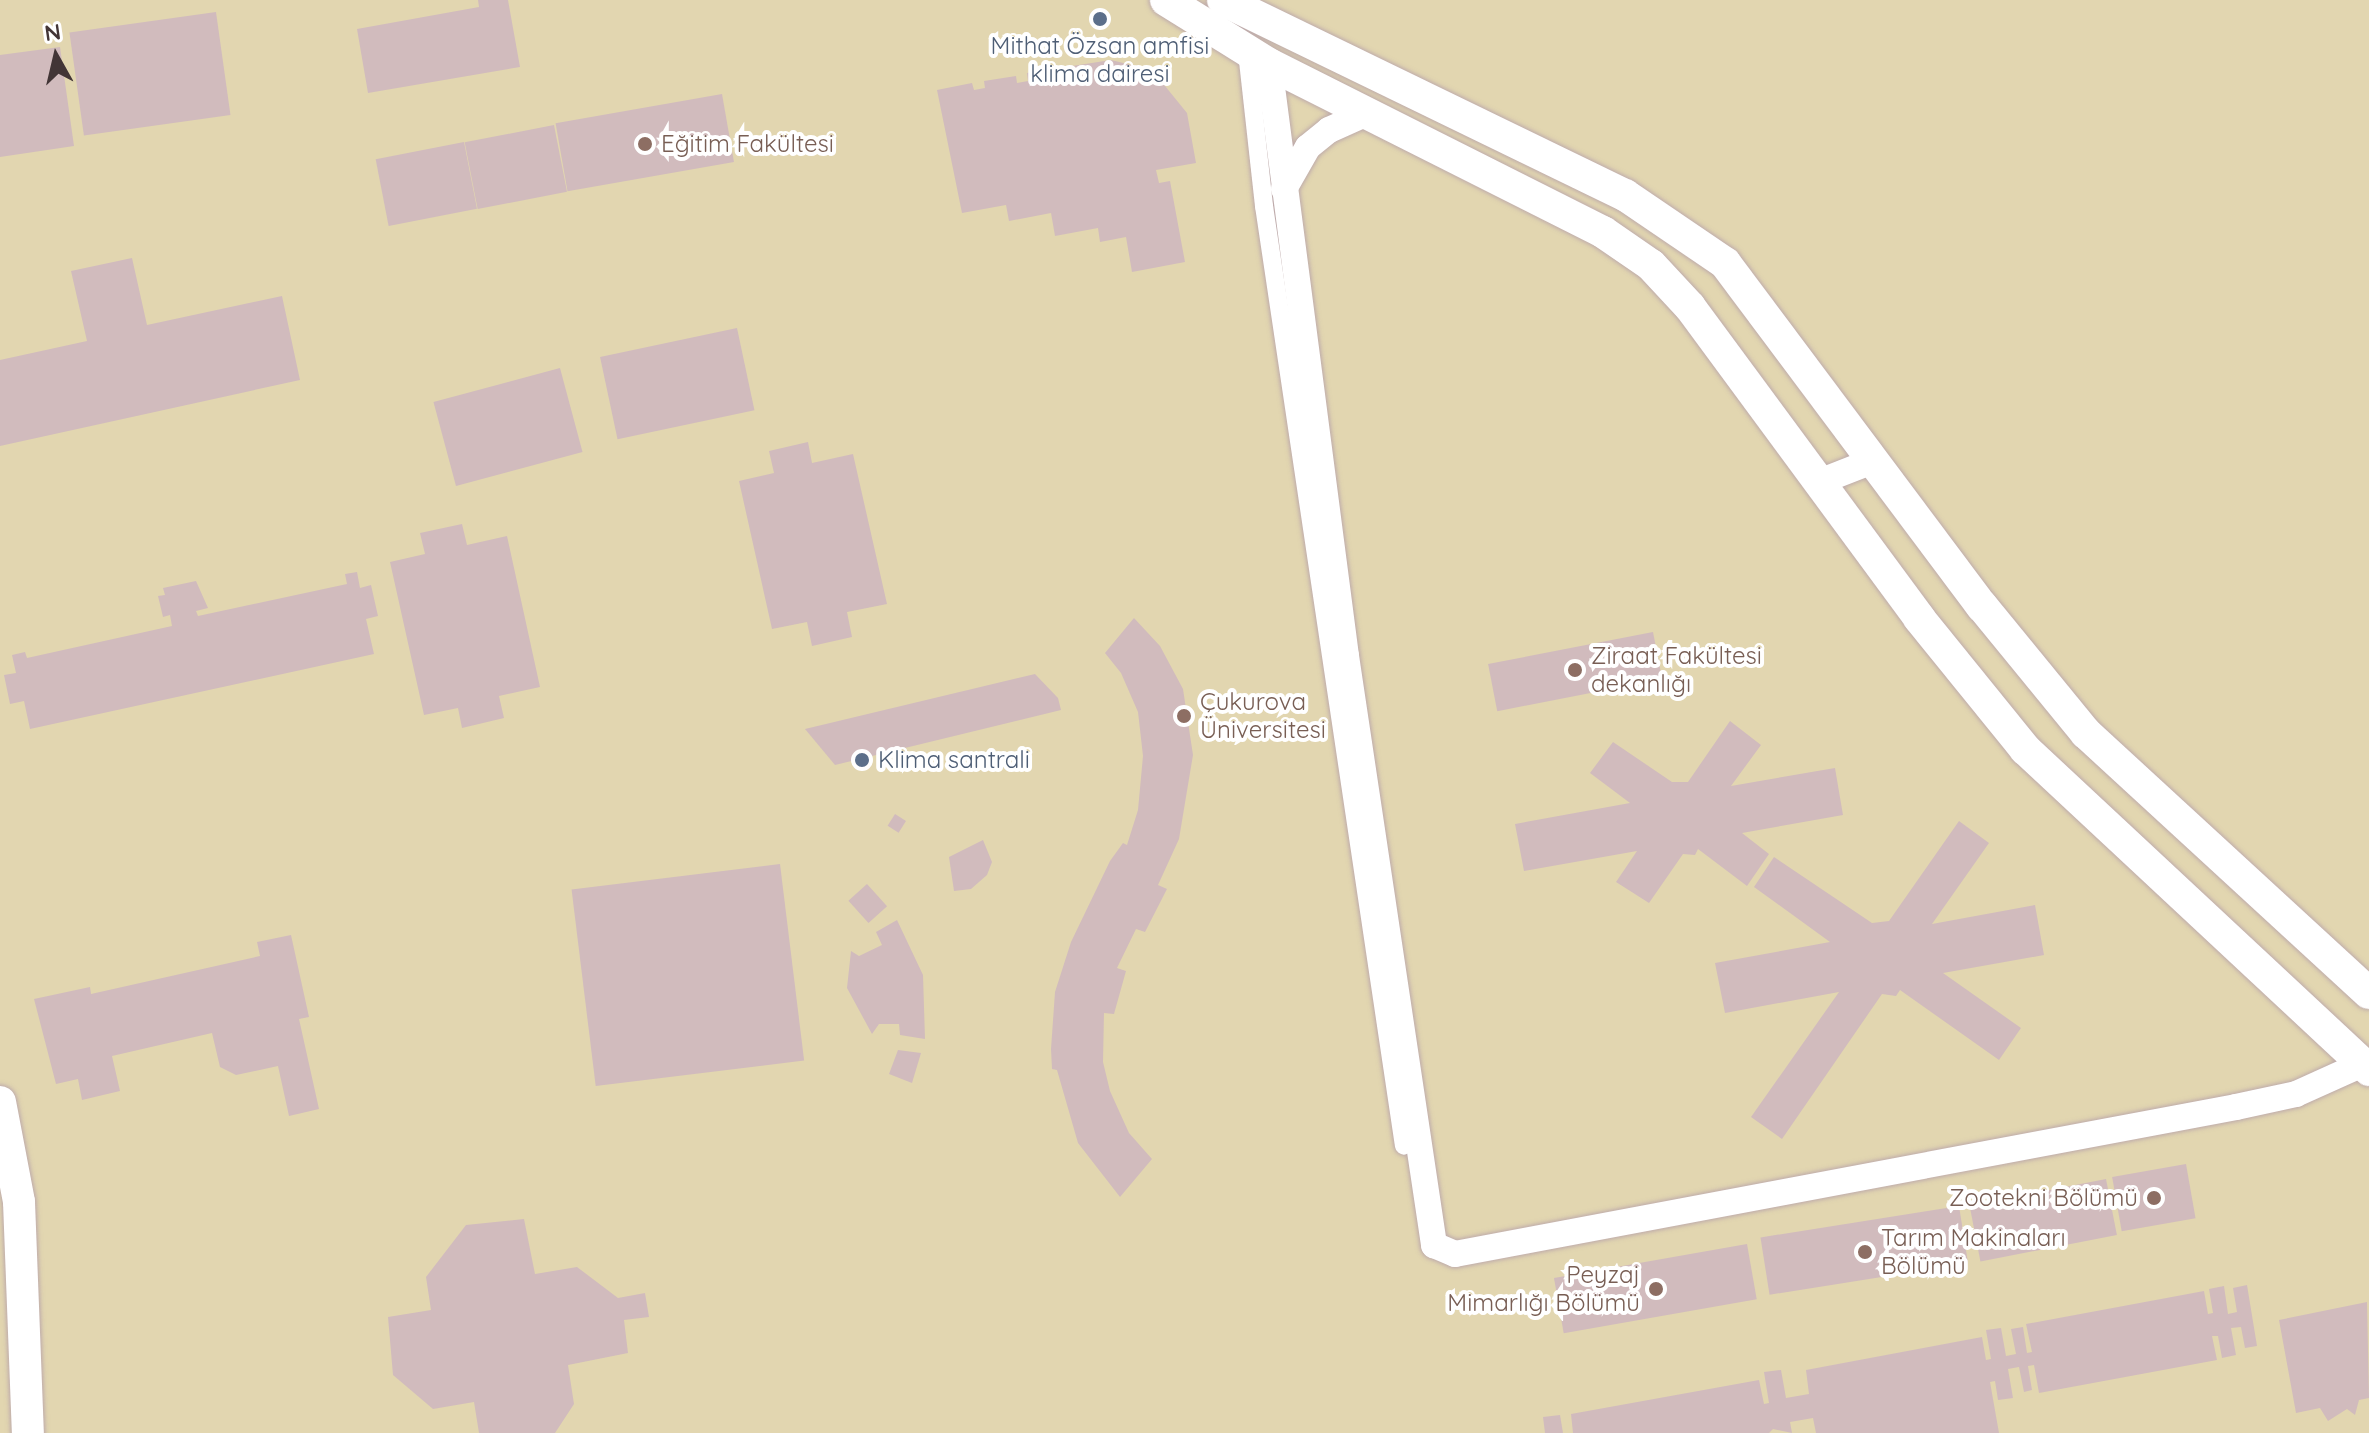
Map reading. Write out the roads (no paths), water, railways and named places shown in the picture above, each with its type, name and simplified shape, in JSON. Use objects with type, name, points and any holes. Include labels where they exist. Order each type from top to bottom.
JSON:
[{"type":"street","points":[[1166,0],[1258,58],[1603,232],[1651,265],[1690,307],[1819,482],[2025,749],[2367,1065],[2296,1094],[2236,1107],[1455,1254],[1443,1252],[1434,1245],[1394,990],[1284,189],[1258,58]]},
{"type":"street","points":[[1223,0],[1625,195],[1725,263],[1982,606],[2086,733],[2369,993]]},
{"type":"street","points":[[1258,58],[1264,206],[1404,1146]]},
{"type":"street","points":[[1284,189],[1308,147],[1329,130],[1365,114]]},
{"type":"street","points":[[1819,482],[1875,460]]},
{"type":"street","points":[[0,1102],[19,1202],[28,1433]]},
{"type":"place","name":"Mithat Özsan amfisi klima dairesi","points":[[1100,19]]},
{"type":"place","name":"Eğitim Fakültesi","points":[[645,144]]},
{"type":"place","name":"Ziraat Fakültesi dekanlığı","points":[[1575,670]]},
{"type":"place","name":"Çukurova Üniversitesi","points":[[1184,716]]},
{"type":"place","name":"Klima santrali","points":[[862,760]]},
{"type":"place","name":"Zootekni Bölümü","points":[[2154,1198]]},
{"type":"place","name":"Tarım Makinaları Bölümü","points":[[1865,1252]]},
{"type":"place","name":"Peyzaj Mimarlığı Bölümü","points":[[1656,1289]]}]
